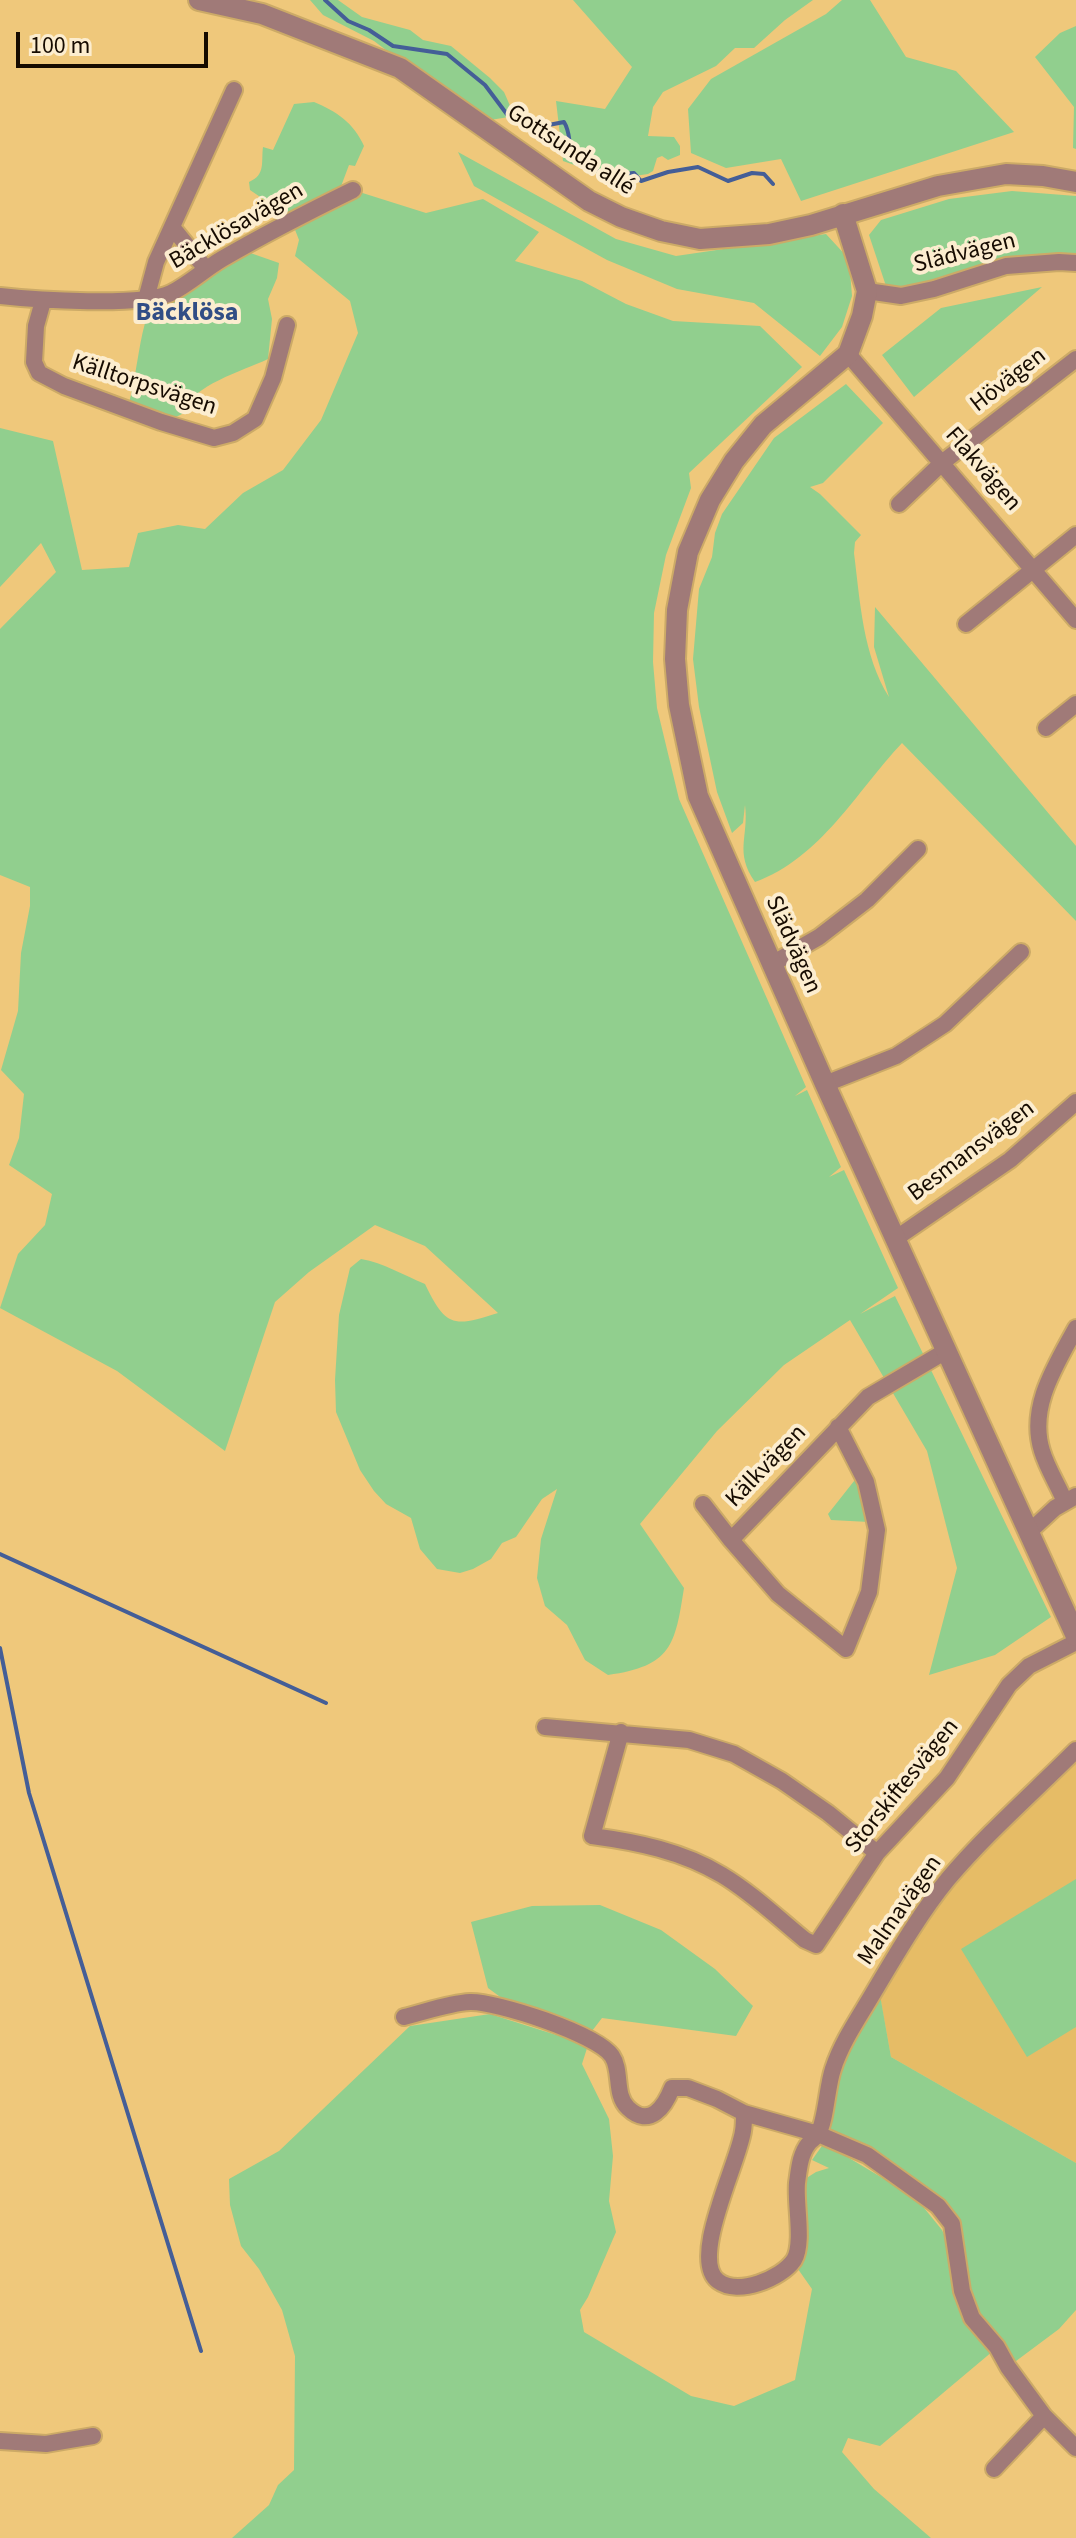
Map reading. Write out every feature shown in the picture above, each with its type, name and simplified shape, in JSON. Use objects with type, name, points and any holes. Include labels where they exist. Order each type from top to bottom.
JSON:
[{"type":"street","name":"Gottsunda allé","points":[[199,0],[262,14],[400,68],[589,201],[621,217],[661,231],[700,239],[769,234],[811,225],[938,186],[1006,174],[1076,182]]},
{"type":"street","points":[[146,299],[156,262],[234,90]]},
{"type":"street","name":"Bäcklösavägen","points":[[0,296],[43,301],[146,299],[170,294],[283,223],[353,190]]},
{"type":"street","points":[[843,214],[867,291]]},
{"type":"street","points":[[172,227],[206,269]]},
{"type":"street","name":"Slädvägen","points":[[1076,263],[1006,266],[901,296],[867,291],[862,316],[848,354],[763,425],[734,461],[710,500],[688,552],[677,610],[675,659],[679,705],[698,796],[1076,1636]]},
{"type":"street","name":"Källtorpsvägen","points":[[43,301],[36,326],[34,362],[39,373],[64,386],[195,434],[214,438],[233,433],[255,419],[273,378],[287,325]]},
{"type":"street","name":"Flakvägen","points":[[848,354],[1076,620]]},
{"type":"street","name":"Hövägen","points":[[899,504],[943,462],[1076,359]]},
{"type":"street","points":[[966,624],[1076,535]]},
{"type":"street","points":[[1046,728],[1076,704]]},
{"type":"street","points":[[772,964],[819,937],[867,900],[918,849]]},
{"type":"street","points":[[825,1084],[896,1056],[945,1024],[1021,952]]},
{"type":"street","name":"Besmansvägen","points":[[895,1239],[1010,1160],[1076,1102]]},
{"type":"street","points":[[1028,1533],[1071,1499],[1041,1449],[1038,1411],[1050,1376],[1076,1328]]},
{"type":"street","name":"Kälkvägen","points":[[731,1540],[868,1397],[946,1351]]},
{"type":"street","name":"Kälkvägen","points":[[703,1504],[778,1594],[846,1649],[869,1592],[877,1530],[866,1482],[838,1427]]},
{"type":"street","name":"Storskiftesvägen","points":[[621,1732],[592,1836],[647,1845],[686,1858],[722,1875],[805,1940],[816,1945],[877,1853],[947,1778],[1009,1685],[1029,1666],[1076,1642]]},
{"type":"street","points":[[545,1727],[689,1740],[734,1754],[782,1781],[877,1853]]},
{"type":"street","name":"Malmavägen","points":[[744,2113],[738,2152],[715,2217],[709,2268],[717,2280],[730,2286],[763,2281],[793,2262],[799,2247],[797,2218],[801,2158],[808,2143],[818,2134],[832,2072],[842,2046],[899,1951],[948,1879],[1076,1750]]},
{"type":"street","points":[[404,2017],[468,2002],[493,2003],[592,2040],[612,2055],[621,2096],[628,2108],[641,2115],[655,2114],[664,2108],[672,2088],[688,2088],[744,2113],[818,2134],[867,2155],[938,2206],[952,2224],[962,2291],[972,2318],[997,2347],[1044,2416],[1076,2448]]},
{"type":"street","points":[[994,2469],[1044,2416]]},
{"type":"street","points":[[0,2441],[46,2444],[93,2436]]},
{"type":"shaded area","points":[[1076,1750],[1076,2163],[891,2057],[878,1985],[948,1879]]},
{"type":"green space","points":[[310,0],[338,0],[362,17],[410,30],[423,40],[451,46],[504,92],[511,108],[509,117],[490,120],[374,41],[323,15]]},
{"type":"green space","points":[[573,0],[813,0],[754,48],[735,48],[716,66],[663,92],[653,107],[648,136],[674,137],[680,146],[680,155],[668,160],[662,156],[657,158],[653,171],[648,174],[614,179],[563,161],[556,101],[605,109],[632,67]]},
{"type":"green space","points":[[842,0],[870,0],[906,57],[956,71],[1014,132],[801,201],[781,159],[726,168],[691,153],[688,109],[711,79],[826,14]]},
{"type":"green space","points":[[1076,26],[1076,149],[1073,148],[1074,107],[1035,57],[1060,33]]},
{"type":"green space","points":[[314,102],[344,119],[364,146],[355,166],[349,165],[337,197],[353,190],[426,213],[483,199],[539,232],[515,261],[582,281],[626,304],[673,321],[760,326],[802,367],[689,473],[691,488],[666,555],[654,613],[653,662],[657,708],[679,799],[806,1087],[795,1096],[807,1090],[841,1167],[829,1177],[844,1170],[898,1288],[860,1314],[895,1296],[1051,1617],[995,1655],[929,1675],[957,1568],[927,1451],[850,1320],[784,1365],[717,1431],[640,1524],[684,1588],[677,1624],[667,1650],[658,1659],[646,1666],[608,1675],[585,1660],[567,1625],[545,1606],[537,1578],[541,1539],[557,1489],[542,1499],[516,1537],[502,1543],[491,1559],[460,1573],[437,1569],[420,1549],[411,1518],[386,1504],[360,1470],[336,1412],[339,1315],[350,1268],[361,1259],[386,1266],[425,1284],[439,1309],[453,1320],[471,1321],[498,1313],[425,1246],[375,1225],[309,1272],[275,1302],[225,1451],[117,1371],[0,1308],[18,1254],[45,1225],[52,1194],[9,1165],[19,1138],[24,1094],[1,1070],[18,1011],[21,953],[30,906],[30,887],[0,875],[0,629],[56,572],[41,543],[0,587],[0,428],[53,441],[82,570],[129,567],[138,533],[178,525],[205,529],[243,493],[283,470],[321,420],[358,333],[350,301],[295,256],[299,240],[292,222],[283,223],[272,205],[250,190],[249,182],[260,172],[263,147],[273,150],[294,104]]},
{"type":"green space","points":[[458,152],[616,239],[676,256],[826,234],[849,259],[852,296],[842,327],[820,356],[754,303],[677,289],[607,260],[474,186]]},
{"type":"green space","points":[[1012,191],[1076,196],[1076,263],[1059,262],[934,289],[887,289],[869,235],[881,220],[949,199]]},
{"type":"green space","points":[[227,248],[279,263],[277,278],[268,299],[272,319],[268,359],[207,387],[176,417],[129,403],[145,323],[150,313],[168,291]]},
{"type":"green space","points":[[1042,287],[914,397],[882,355],[941,308]]},
{"type":"green space","points":[[846,384],[883,423],[823,483],[810,487],[861,535],[855,542],[854,553],[858,590],[868,646],[880,681],[889,697],[874,647],[875,607],[1076,846],[1076,921],[902,743],[836,822],[799,857],[778,871],[755,882],[749,871],[744,853],[745,805],[743,823],[732,833],[717,792],[699,707],[693,659],[699,589],[712,557],[715,533],[722,514],[774,438]]},
{"type":"green space","points":[[858,1476],[869,1522],[831,1520],[828,1514]]},
{"type":"green space","points":[[1076,1879],[1076,2027],[1027,2057],[961,1949]]},
{"type":"green space","points":[[600,1905],[661,1930],[715,1969],[753,2006],[736,2036],[602,2018],[592,2031],[503,1999],[488,1988],[471,1922],[532,1906]]},
{"type":"green space","points":[[880,1995],[891,2057],[1076,2163],[1076,2310],[1059,2329],[1008,2367],[993,2351],[880,2446],[848,2438],[842,2452],[874,2489],[931,2538],[232,2538],[269,2505],[278,2485],[294,2470],[295,2356],[282,2310],[259,2269],[241,2246],[230,2205],[229,2179],[279,2151],[410,2026],[490,2014],[588,2045],[582,2064],[609,2119],[613,2156],[609,2201],[616,2232],[580,2310],[584,2332],[691,2396],[734,2406],[795,2380],[812,2289],[793,2262],[797,2184],[829,2168],[812,2160],[824,2143],[916,2198],[942,2230],[955,2257],[950,2221],[954,2211],[908,2173],[827,2128],[845,2055]]},
{"type":"waterway","points":[[325,0],[348,21],[393,46],[447,54],[485,85],[509,117],[528,129],[564,122],[573,156],[605,175],[634,173],[641,181],[698,167],[728,181],[752,173],[764,174],[773,184]]},
{"type":"waterway","points":[[0,1554],[326,1703]]},
{"type":"waterway","points":[[0,1648],[29,1793],[201,2351]]},
{"type":"district","name":"Bäcklösa","points":[[187,314]]}]
